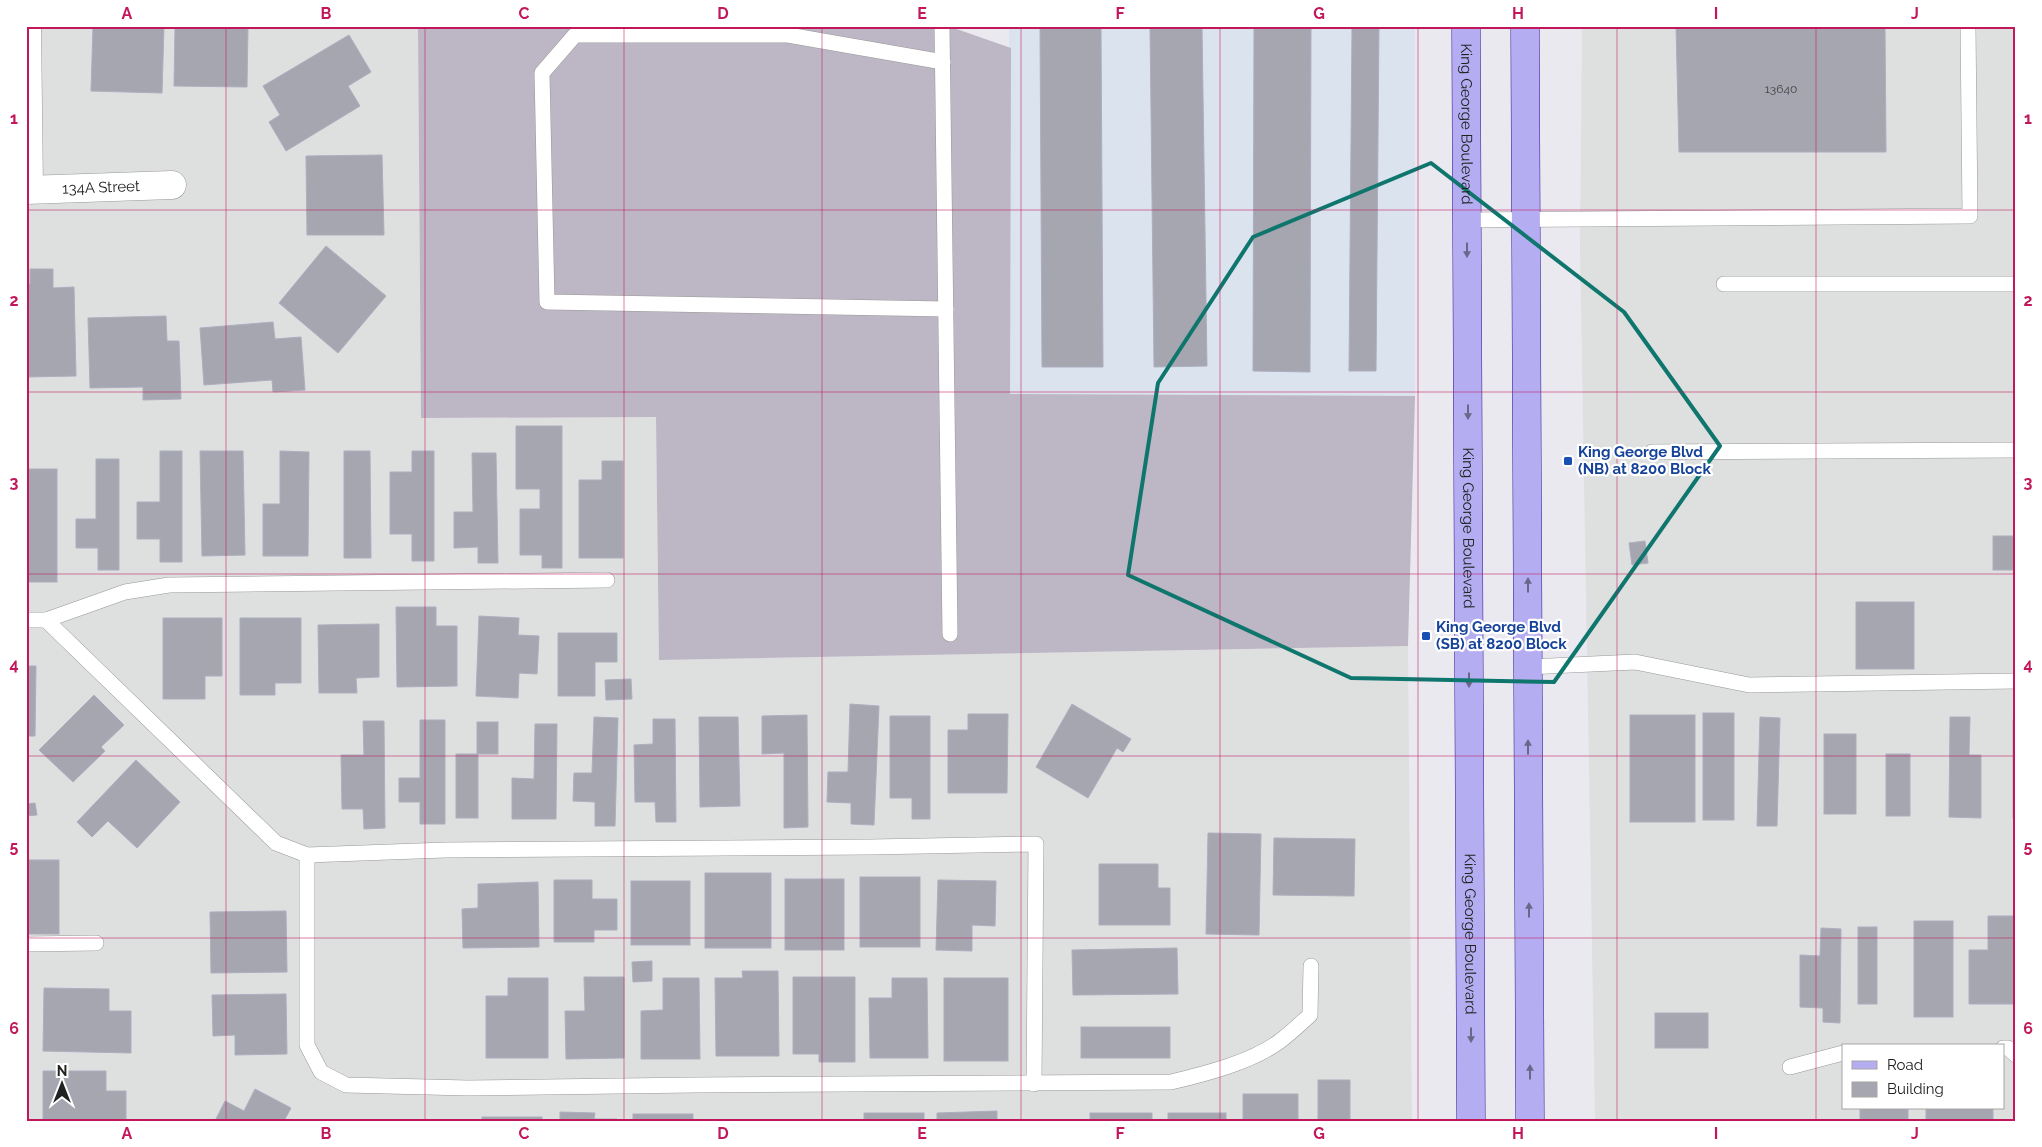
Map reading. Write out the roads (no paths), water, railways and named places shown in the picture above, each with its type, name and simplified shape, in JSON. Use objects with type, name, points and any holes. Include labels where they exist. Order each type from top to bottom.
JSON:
[{"type":"main road","name":"King George Boulevard","points":[[1466,26],[1471,1121]]},
{"type":"main road","points":[[1525,26],[1530,1121]]},
{"type":"street","name":"134A Street","points":[[27,26],[28,190],[172,185]]},
{"type":"lane","points":[[942,26],[950,634]]},
{"type":"lane","points":[[1466,220],[1970,216],[1968,26]]},
{"type":"lane","points":[[943,62],[788,35],[575,35],[542,73],[547,302],[946,309]]},
{"type":"lane","points":[[1724,284],[2016,284]]},
{"type":"lane","points":[[1652,452],[2016,450]]},
{"type":"lane","points":[[26,620],[46,620],[125,592],[168,585],[607,580]]},
{"type":"lane","points":[[46,620],[276,843],[306,855],[444,850],[1036,844],[1034,1084]]},
{"type":"lane","points":[[1528,667],[1635,662],[1749,685],[2016,681]]},
{"type":"lane","points":[[306,855],[307,1045],[321,1072],[346,1085],[468,1088],[1171,1082],[1199,1076],[1243,1060],[1279,1042],[1310,1015],[1311,966]]},
{"type":"lane","points":[[26,944],[96,943]]},
{"type":"lane","points":[[2004,1048],[2008,1048],[2016,1055]]},
{"type":"lane","points":[[1790,1067],[1842,1052]]},
{"type":"place","name":"King George Blvd (NB) at 8200 Block","points":[[1568,461]]},
{"type":"place","name":"King George Blvd (SB) at 8200 Block","points":[[1426,636]]}]
